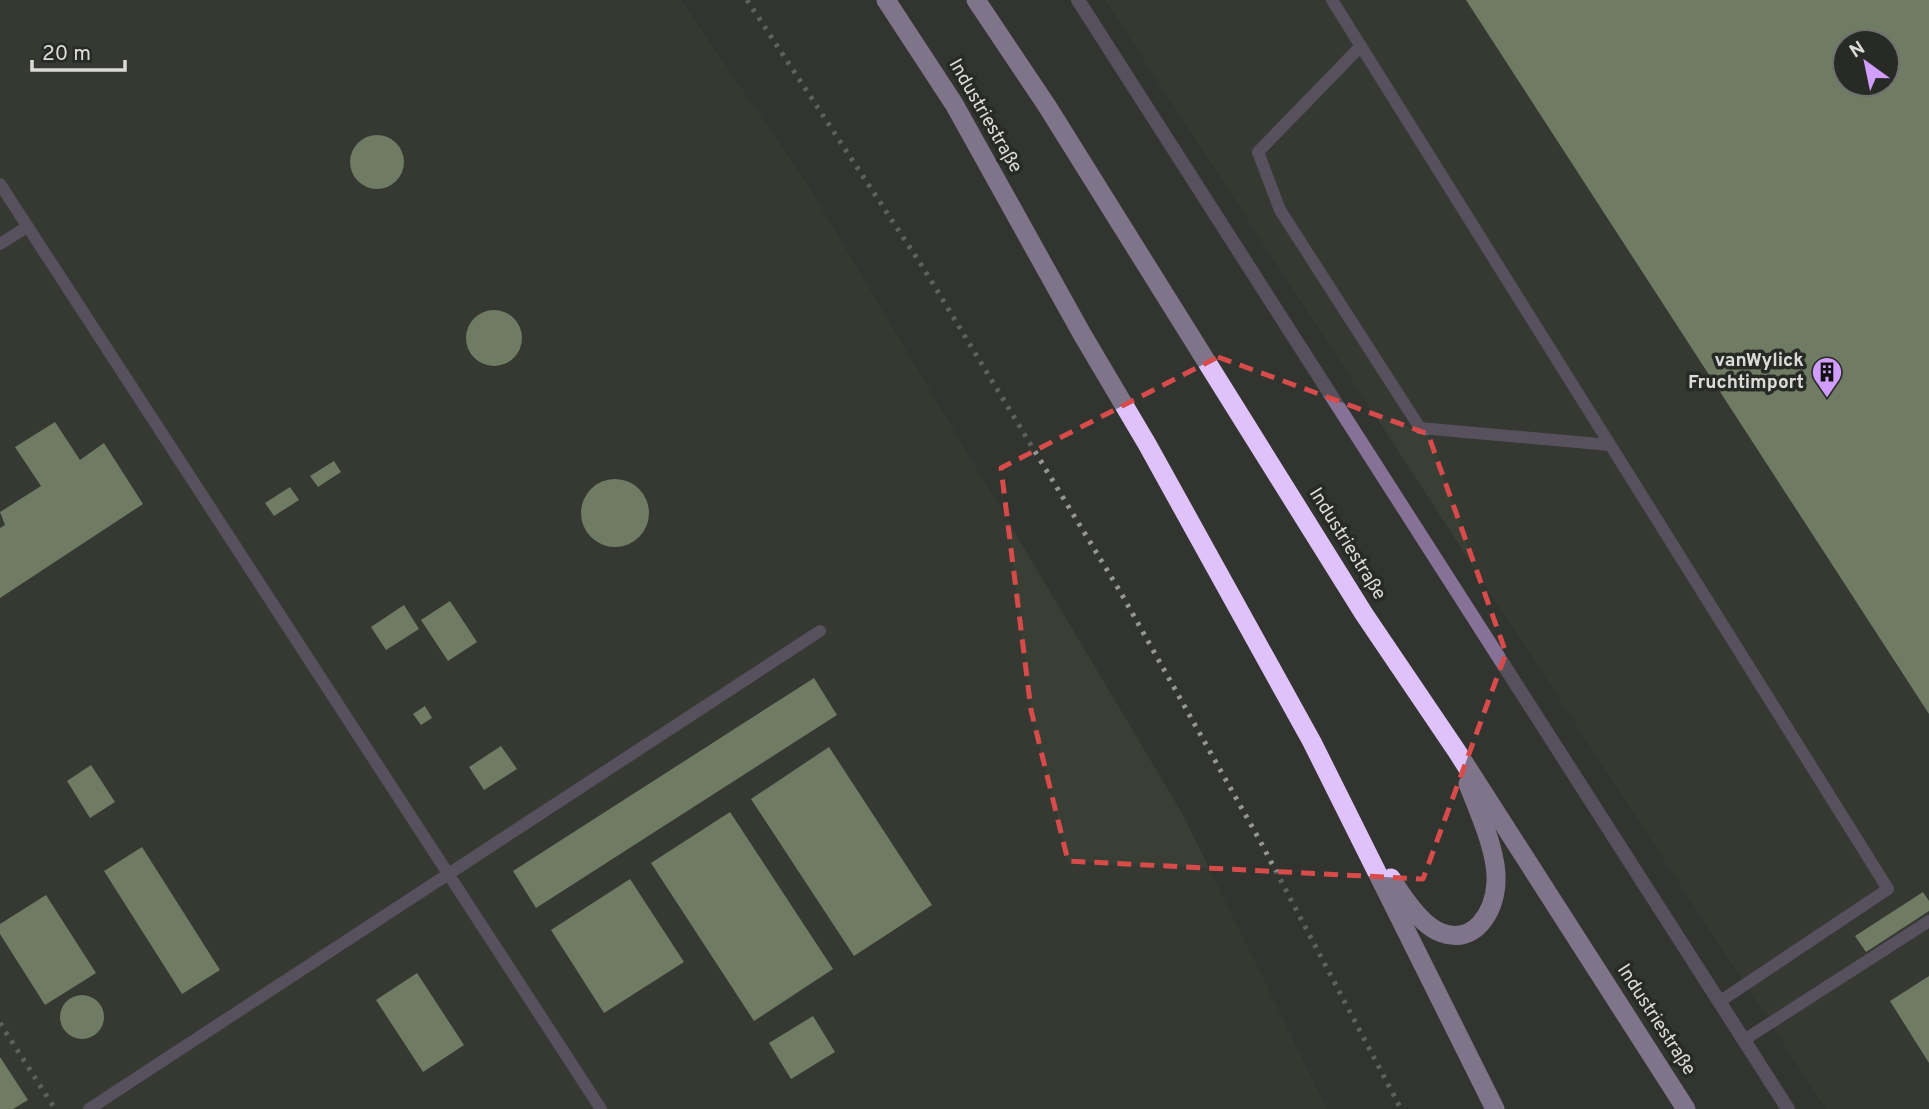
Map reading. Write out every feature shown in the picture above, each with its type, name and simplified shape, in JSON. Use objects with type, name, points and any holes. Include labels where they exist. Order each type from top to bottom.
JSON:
[{"type":"highway","name":"Industriestraße","points":[[886,0],[954,104],[1082,334],[1147,444],[1340,796],[1495,1109]]},
{"type":"highway","name":"Industriestraße","points":[[976,0],[1047,106],[1364,614],[1456,750],[1686,1109]]},
{"type":"highway","points":[[1340,796],[1416,914],[1441,933],[1463,936],[1482,925],[1493,904],[1496,882],[1490,844],[1456,750]]},
{"type":"street","points":[[1078,0],[1788,1109]]},
{"type":"lane","points":[[1332,0],[1888,889],[1719,1002]]},
{"type":"lane","points":[[1361,46],[1258,152],[1280,210],[1420,428],[1610,445]]},
{"type":"lane","points":[[0,184],[601,1109]]},
{"type":"lane","points":[[0,244],[27,226]]},
{"type":"lane","points":[[89,1109],[820,631]]},
{"type":"lane","points":[[1744,1040],[1929,921]]},
{"type":"highlighted area","points":[[1218,357],[1428,434],[1506,653],[1423,879],[1068,861],[1031,710],[1001,468]]},
{"type":"shaded area","points":[[0,0],[681,0],[807,184],[1182,813],[1327,1109],[0,1109]]},
{"type":"shaded area","points":[[1105,0],[1929,0],[1929,1109],[1826,1109]]},
{"type":"building","name":"vanWylick Fruchtimport","points":[[1466,0],[1929,0],[1929,714]]},
{"type":"building","points":[[377,135],[396,143],[404,162],[396,181],[377,189],[358,181],[350,162],[358,143]]},
{"type":"building","points":[[494,310],[505,312],[514,318],[520,327],[520,349],[514,358],[505,364],[494,366],[483,364],[474,358],[468,349],[466,338],[468,327],[474,318],[483,312]]},
{"type":"building","points":[[55,422],[80,460],[104,443],[143,504],[0,598],[0,528],[5,525],[0,512],[41,486],[15,447]]},
{"type":"building","points":[[334,461],[341,472],[318,487],[310,476]]},
{"type":"building","points":[[608,479],[622,479],[634,484],[644,494],[649,513],[644,532],[634,542],[622,547],[608,547],[596,542],[586,532],[581,520],[581,506],[586,494],[596,484]]},
{"type":"building","points":[[290,487],[299,500],[274,516],[265,503]]},
{"type":"building","points":[[450,601],[477,642],[448,661],[421,620]]},
{"type":"building","points":[[404,605],[419,629],[386,650],[371,627]]},
{"type":"building","points":[[814,678],[837,715],[536,908],[513,871]]},
{"type":"building","points":[[425,706],[432,718],[421,725],[413,714]]},
{"type":"building","points":[[501,746],[517,769],[484,790],[469,767]]},
{"type":"building","points":[[829,747],[932,905],[854,956],[751,799]]},
{"type":"building","points":[[91,765],[115,802],[90,818],[67,781]]},
{"type":"building","points":[[730,812],[833,969],[754,1021],[651,863]]},
{"type":"building","points":[[142,847],[220,970],[182,994],[104,871]]},
{"type":"building","points":[[630,879],[684,962],[604,1013],[551,930]]},
{"type":"building","points":[[1923,892],[1929,901],[1929,911],[1866,952],[1855,936]]},
{"type":"building","points":[[46,895],[96,973],[45,1005],[0,934],[0,924]]},
{"type":"building","points":[[417,973],[464,1045],[423,1072],[376,1000]]},
{"type":"building","points":[[1929,976],[1929,1063],[1890,1001]]},
{"type":"building","points":[[82,995],[98,1001],[104,1017],[98,1033],[82,1039],[66,1033],[60,1017],[66,1001]]},
{"type":"building","points":[[813,1016],[835,1052],[791,1079],[769,1043]]},
{"type":"building","points":[[0,1057],[28,1100],[13,1109],[0,1109]]},
{"type":"railway","points":[[747,0],[924,269],[1121,593],[1259,839],[1401,1109]]},
{"type":"railway","points":[[0,1023],[55,1109]]},
{"type":"place","name":"vanWylick Fruchtimport","points":[[1827,399]]}]
